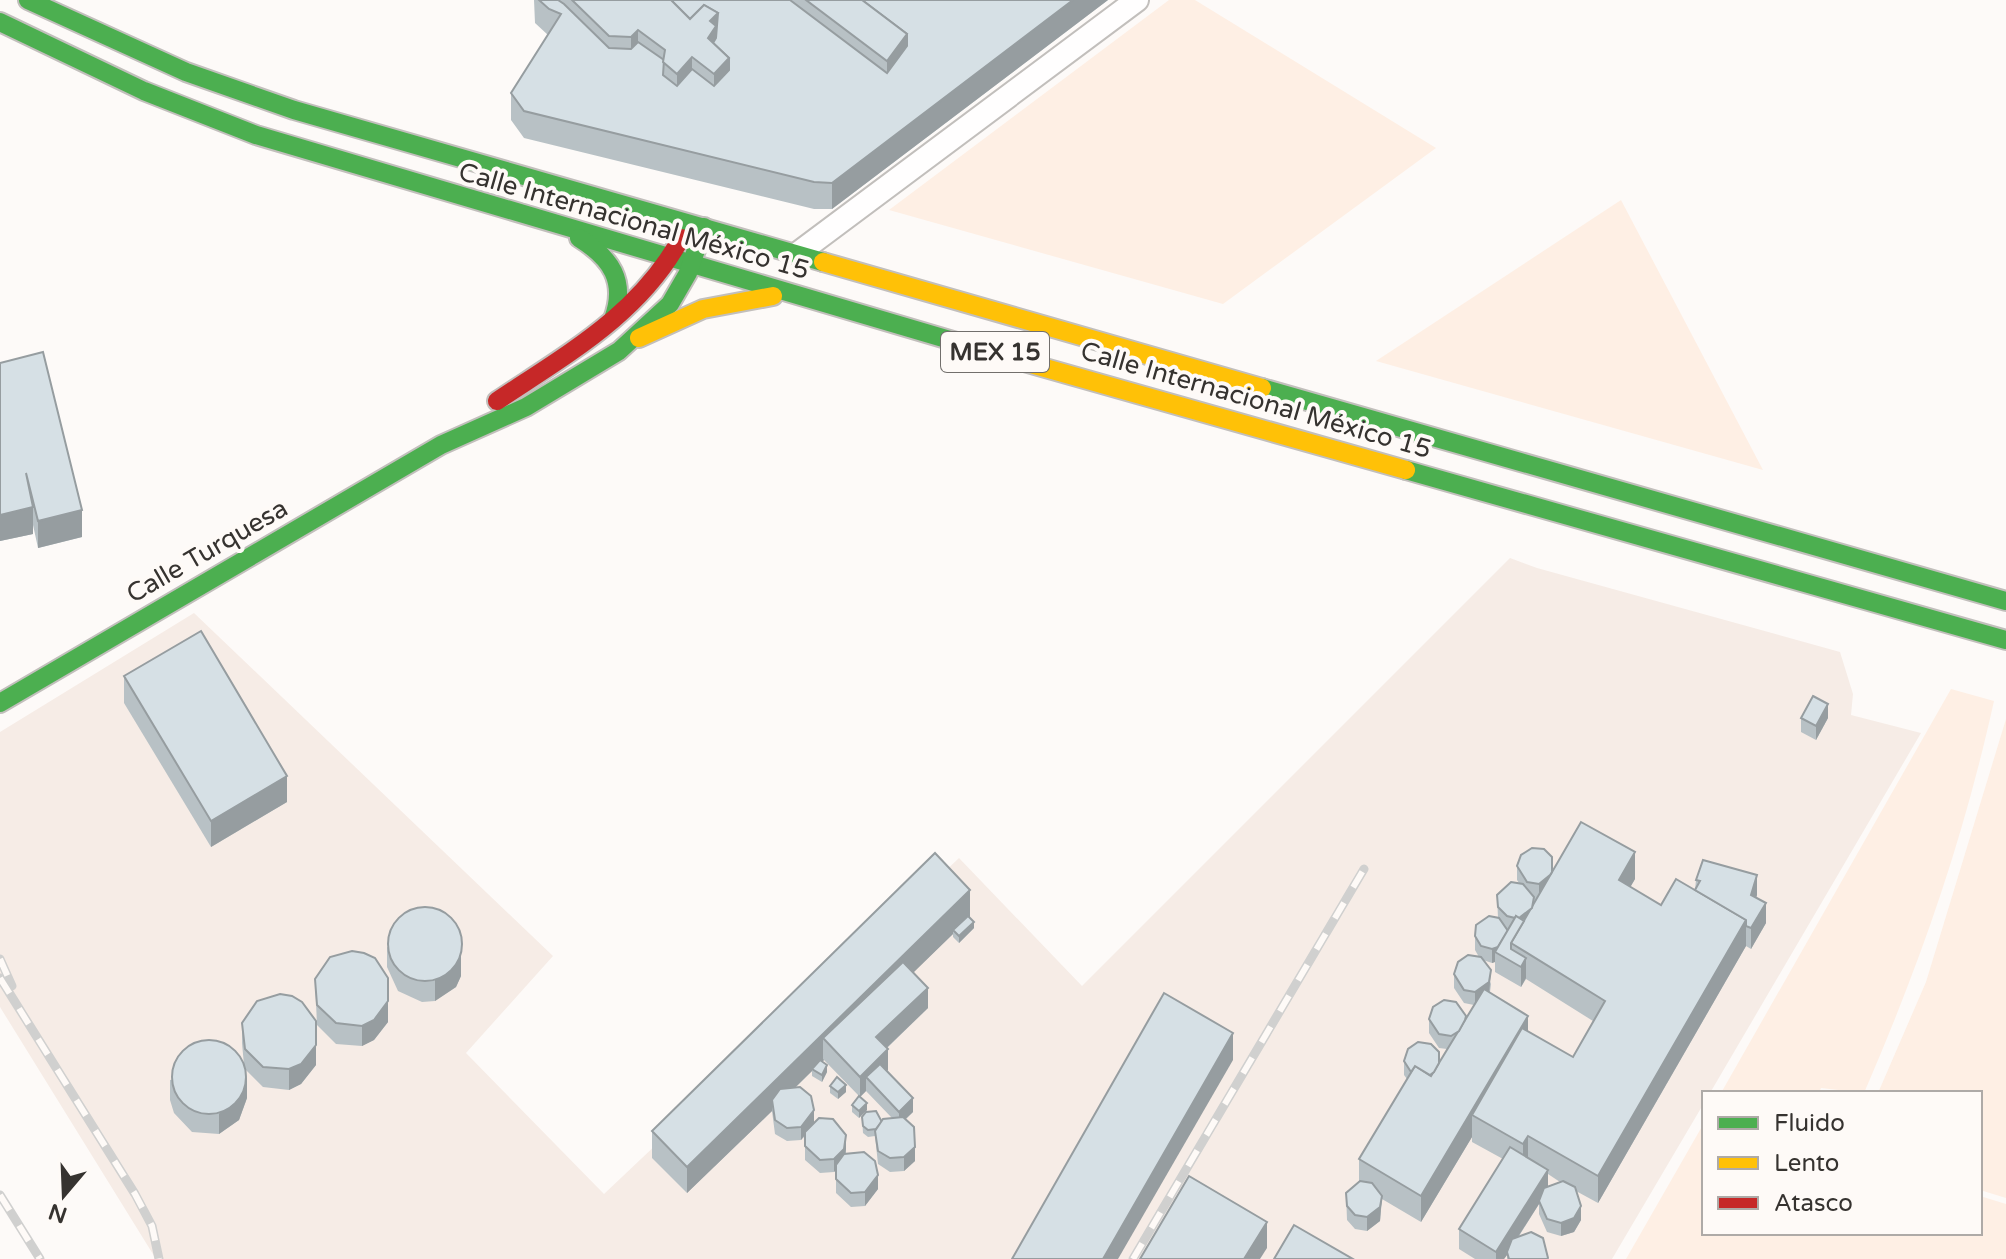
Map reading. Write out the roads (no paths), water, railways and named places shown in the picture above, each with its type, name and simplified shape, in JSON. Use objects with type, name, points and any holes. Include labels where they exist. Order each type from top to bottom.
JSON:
[{"type":"main road","name":"Calle Internacional México 15","points":[[28,0],[186,72],[294,110],[2006,601]]},
{"type":"main road","name":"Calle Internacional México 15","points":[[0,22],[80,63],[201,115],[323,156],[789,295],[2006,640]]},
{"type":"main road","points":[[549,223],[607,256],[617,271],[621,289],[613,319]]},
{"type":"main road","name":"Calle Turquesa","points":[[441,445],[460,426],[613,319],[649,287],[696,224]]},
{"type":"main road","name":"Calle Turquesa","points":[[0,703],[441,445],[514,413],[639,338],[676,296],[693,266],[696,224]]},
{"type":"main road","points":[[639,338],[673,319],[711,305],[750,297],[789,295]]},
{"type":"street","points":[[797,254],[1137,0]]},
{"type":"railway","points":[[1133,1259],[1364,869]]},
{"type":"railway","points":[[0,959],[12,986]]},
{"type":"railway","points":[[0,978],[135,1194],[152,1226],[159,1259]]},
{"type":"railway","points":[[0,1195],[40,1259]]}]
